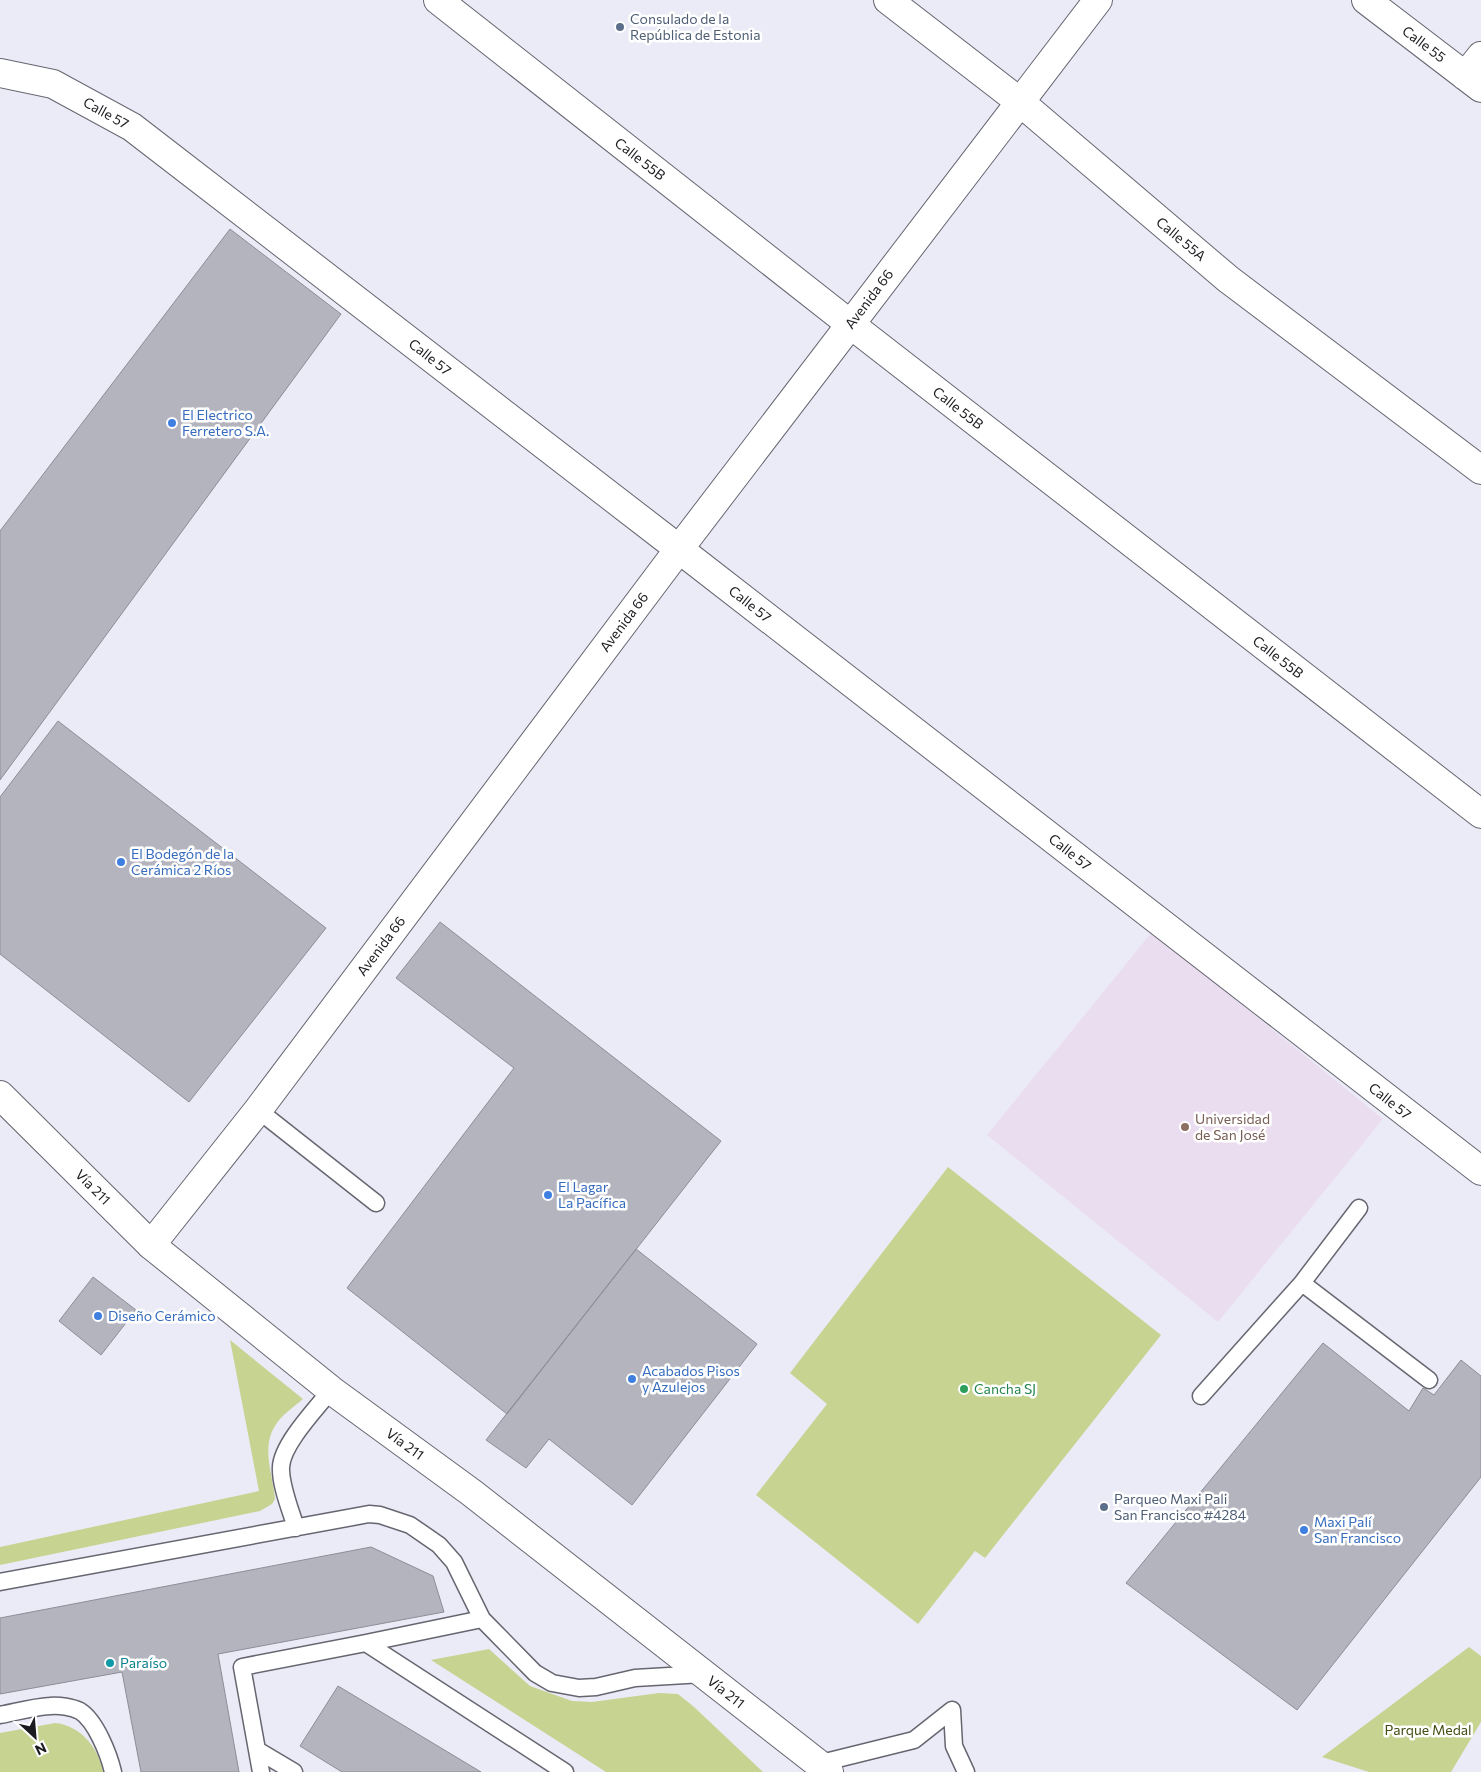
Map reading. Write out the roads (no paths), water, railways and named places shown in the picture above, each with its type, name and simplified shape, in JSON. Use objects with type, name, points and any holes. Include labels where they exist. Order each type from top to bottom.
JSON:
[{"type":"street","name":"Calle 55B","points":[[438,0],[850,324],[1481,814]]},
{"type":"street","name":"Calle 55A","points":[[888,0],[1020,102],[1228,279],[1481,470]]},
{"type":"street","name":"Avenida 66","points":[[151,1244],[258,1110],[679,549],[1098,0]]},
{"type":"street","name":"Calle 55","points":[[1366,0],[1476,73]]},
{"type":"street","name":"Calle 57","points":[[0,73],[53,84],[132,127],[1481,1171]]},
{"type":"street","name":"Vía 211","points":[[0,1095],[151,1244],[331,1390],[472,1493],[823,1768]]},
{"type":"lane","points":[[258,1110],[376,1203]]},
{"type":"lane","points":[[1201,1396],[1302,1283],[1359,1208]]},
{"type":"lane","points":[[1302,1283],[1429,1380]]},
{"type":"lane","points":[[296,1528],[280,1469],[282,1457],[287,1446],[331,1390]]},
{"type":"lane","points":[[0,1582],[369,1514],[394,1519],[410,1525],[439,1545],[454,1562],[482,1620],[535,1672],[552,1684],[579,1688],[596,1687],[635,1678],[703,1674]]},
{"type":"lane","points":[[261,1772],[242,1667],[482,1620]]},
{"type":"lane","points":[[366,1643],[565,1772]]},
{"type":"lane","points":[[0,1715],[50,1705],[81,1712],[94,1727],[111,1762],[113,1772]]},
{"type":"lane","points":[[823,1768],[914,1740],[952,1710],[954,1746],[966,1772]]},
{"type":"lane","points":[[257,1750],[294,1772]]},
{"type":"place","name":"Consulado de la República de Estonia","points":[[620,27]]},
{"type":"place","name":"El Electrico Ferretero S.A.","points":[[172,423]]},
{"type":"place","name":"El Bodegón de la Cerámica 2 Ríos","points":[[121,862]]},
{"type":"place","name":"Universidad de San José","points":[[1185,1127]]},
{"type":"place","name":"El Lagar La Pacífica","points":[[548,1195]]},
{"type":"place","name":"Diseño Cerámico","points":[[98,1316]]},
{"type":"place","name":"Acabados Pisos y Azulejos","points":[[632,1379]]},
{"type":"place","name":"Cancha SJ","points":[[964,1389]]},
{"type":"place","name":"Parqueo Maxi Pali San Francisco #4284","points":[[1104,1507]]},
{"type":"place","name":"Maxi Palí San Francisco","points":[[1304,1530]]},
{"type":"place","name":"Paraíso","points":[[110,1663]]},
{"type":"park label","name":"Parque Medal","points":[[1428,1730]]}]
